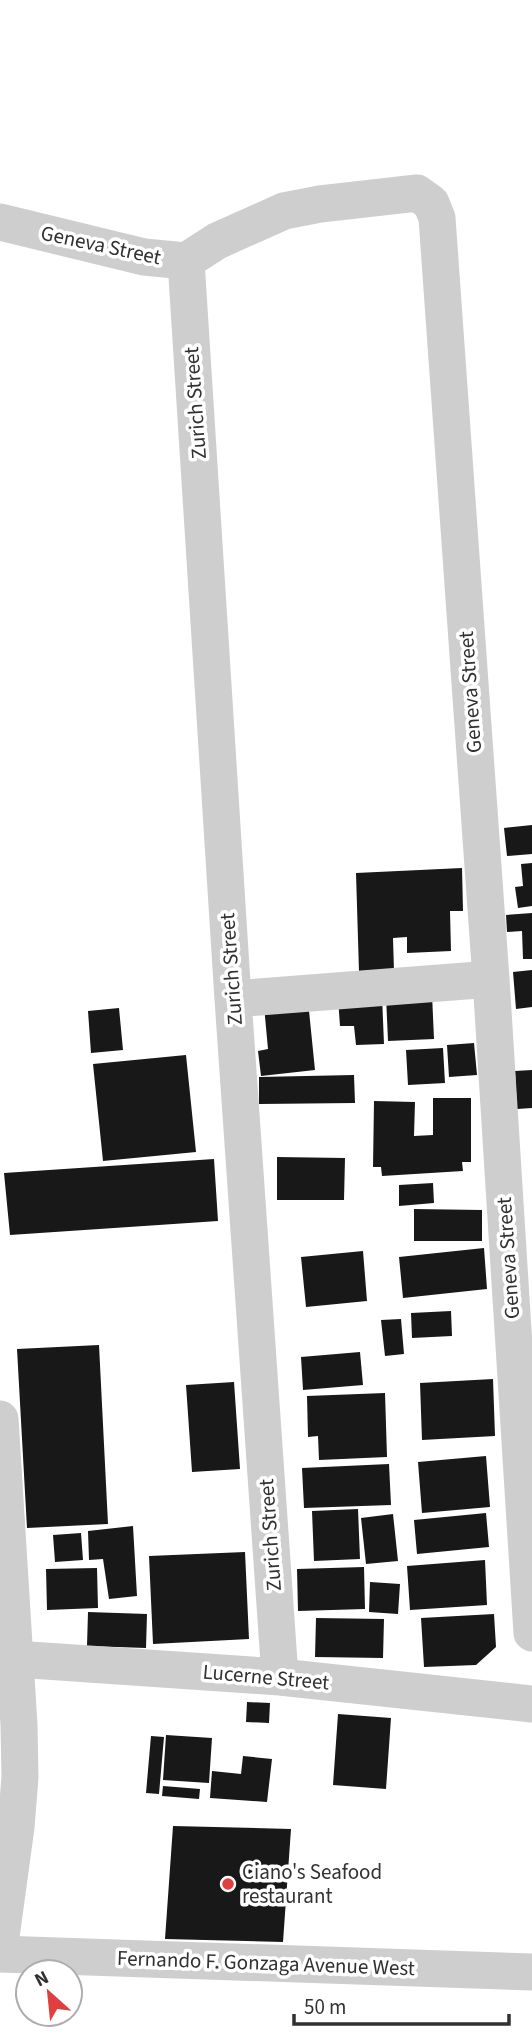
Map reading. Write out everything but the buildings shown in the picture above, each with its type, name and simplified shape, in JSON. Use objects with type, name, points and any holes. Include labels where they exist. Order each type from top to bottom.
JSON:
[{"type":"street","name":"Geneva Street","points":[[0,222],[144,257],[186,261],[217,241],[284,211],[320,204],[417,193],[431,203],[437,218],[491,979],[532,1633]]},
{"type":"street","name":"Zurich Street","points":[[186,261],[280,1677]]},
{"type":"street","points":[[233,999],[491,979]]},
{"type":"street","points":[[0,1419],[7,1658],[19,1725],[20,1777],[0,1944]]},
{"type":"street","name":"Lucerne Street","points":[[7,1658],[280,1677],[532,1704]]},
{"type":"street","name":"Fernando F. Gonzaga Avenue West","points":[[0,1954],[532,1972]]},
{"type":"place","name":"Ciano's Seafood restaurant","points":[[228,1884]]}]
